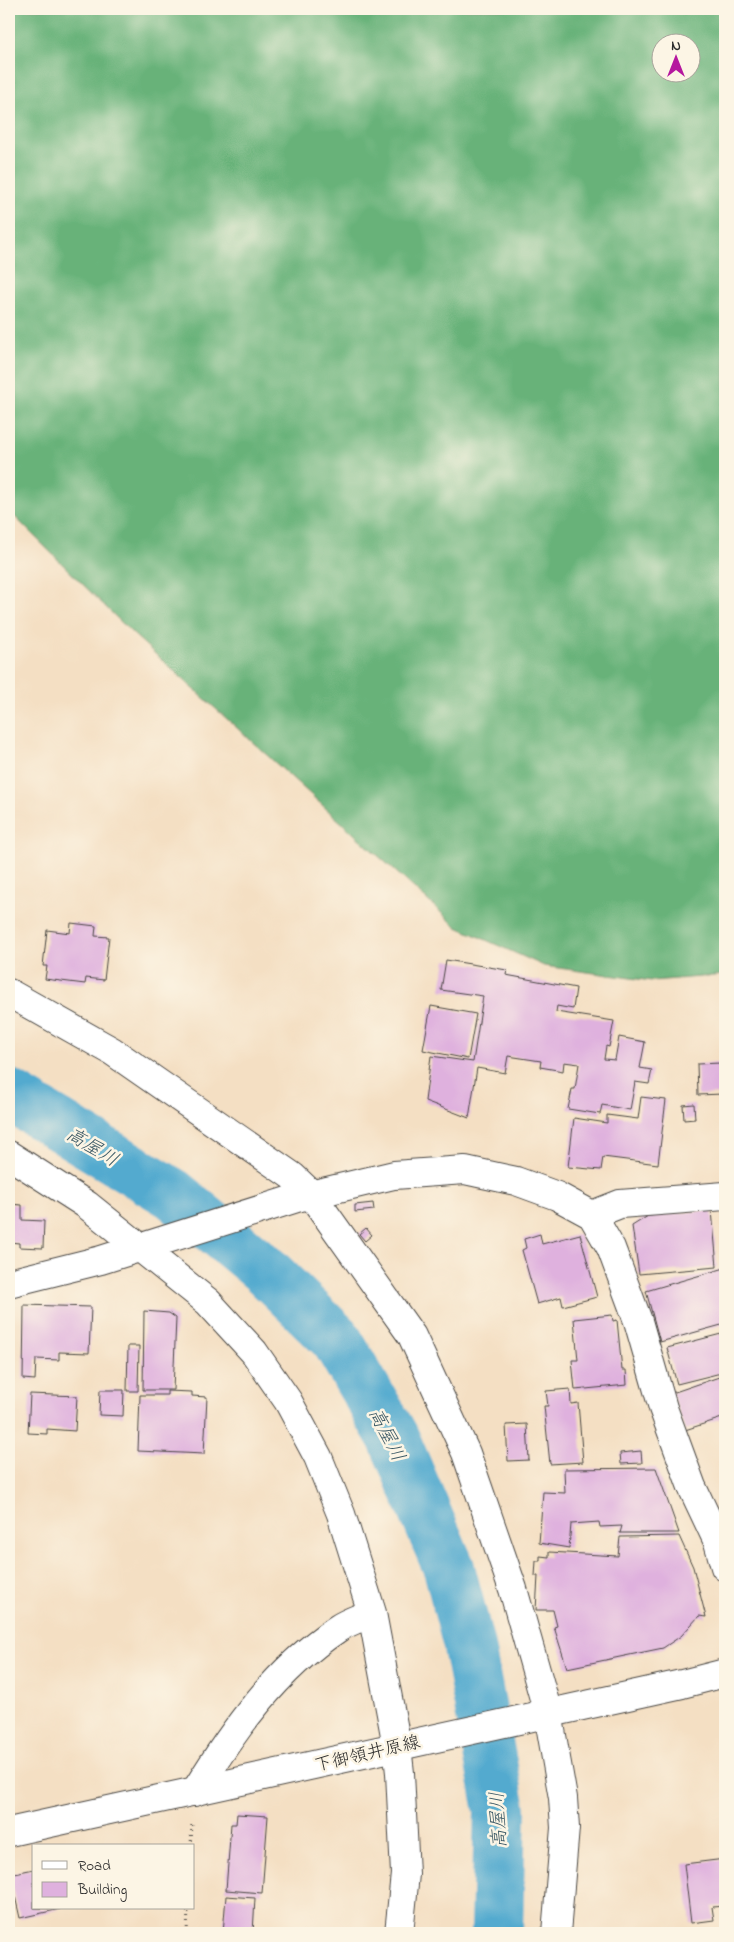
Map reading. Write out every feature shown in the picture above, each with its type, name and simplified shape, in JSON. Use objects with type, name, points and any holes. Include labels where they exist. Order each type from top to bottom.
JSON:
[{"type":"street","points":[[9,993],[112,1051],[292,1176],[304,1196],[412,1336],[466,1453],[513,1589],[564,1798],[565,1828],[556,1933]]},
{"type":"street","points":[[9,1155],[147,1245],[208,1302],[254,1352],[288,1401],[318,1457],[341,1514],[372,1613],[405,1744],[400,1773],[405,1874],[399,1933]]},
{"type":"street","points":[[9,1284],[101,1260],[304,1196],[394,1175],[465,1170],[516,1182],[558,1196],[592,1215],[611,1248],[638,1321],[663,1408],[692,1487],[718,1542],[725,1567]]},
{"type":"street","points":[[592,1215],[620,1204],[725,1196]]},
{"type":"street","points":[[195,1792],[218,1754],[253,1706],[298,1659],[339,1628],[372,1613]]},
{"type":"street","name":"下御領井原線","points":[[9,1832],[725,1673]]},
{"type":"path","points":[[187,1933],[188,1910]]},
{"type":"green space","points":[[9,9],[725,9],[725,975],[652,981],[544,966],[457,927],[132,633],[9,511]]},
{"type":"building","points":[[71,923],[96,926],[95,936],[109,937],[104,980],[86,978],[85,984],[45,979],[47,966],[43,966],[47,930],[70,933]]},
{"type":"building","points":[[446,960],[507,970],[506,975],[576,988],[573,1009],[557,1006],[556,1012],[614,1021],[609,1047],[606,1046],[604,1059],[615,1060],[619,1037],[645,1042],[640,1068],[652,1070],[649,1084],[635,1082],[630,1110],[602,1105],[600,1114],[568,1109],[572,1089],[575,1089],[579,1064],[564,1062],[563,1071],[540,1067],[541,1061],[508,1056],[505,1073],[477,1068],[469,1118],[425,1101],[431,1056],[473,1062],[483,996],[441,990]]},
{"type":"building","points":[[431,1006],[476,1014],[468,1059],[423,1050]]},
{"type":"building","points":[[721,1063],[723,1094],[698,1095],[697,1064]]},
{"type":"building","points":[[641,1097],[666,1100],[658,1164],[603,1157],[601,1170],[568,1167],[574,1118],[607,1123],[607,1115],[638,1119]]},
{"type":"building","points":[[694,1104],[695,1119],[684,1120],[683,1105]]},
{"type":"building","points":[[373,1203],[374,1210],[355,1212],[355,1205]]},
{"type":"building","points":[[9,1204],[22,1205],[22,1220],[44,1221],[43,1248],[19,1247],[19,1243],[9,1242]]},
{"type":"building","points":[[712,1210],[717,1267],[639,1274],[632,1226],[648,1216]]},
{"type":"building","points":[[366,1228],[372,1235],[365,1241],[359,1234]]},
{"type":"building","points":[[540,1234],[542,1244],[580,1234],[597,1297],[563,1306],[561,1297],[537,1304],[522,1250],[526,1248],[524,1239]]},
{"type":"building","points":[[725,1268],[725,1324],[660,1342],[646,1291]]},
{"type":"building","points":[[24,1305],[91,1307],[89,1353],[59,1352],[59,1360],[36,1359],[35,1380],[23,1379]]},
{"type":"building","points":[[144,1311],[169,1313],[176,1318],[173,1390],[143,1390]]},
{"type":"building","points":[[612,1315],[613,1321],[617,1320],[622,1370],[626,1370],[627,1385],[575,1390],[572,1360],[578,1360],[574,1319]]},
{"type":"building","points":[[725,1333],[725,1372],[677,1384],[667,1348]]},
{"type":"building","points":[[128,1346],[139,1346],[138,1391],[127,1391]]},
{"type":"building","points":[[725,1375],[725,1417],[685,1430],[672,1393]]},
{"type":"building","points":[[570,1389],[571,1404],[578,1403],[583,1462],[550,1464],[544,1406],[548,1406],[546,1391]]},
{"type":"building","points":[[100,1390],[124,1390],[123,1416],[99,1415]]},
{"type":"building","points":[[167,1391],[192,1392],[192,1396],[207,1397],[204,1454],[138,1451],[140,1395],[167,1395]]},
{"type":"building","points":[[30,1394],[77,1396],[75,1431],[47,1429],[47,1434],[28,1433]]},
{"type":"building","points":[[527,1424],[529,1460],[508,1461],[506,1425]]},
{"type":"building","points":[[641,1451],[642,1463],[621,1464],[620,1453]]},
{"type":"building","points":[[656,1468],[679,1533],[620,1533],[622,1526],[600,1527],[599,1522],[571,1524],[569,1548],[539,1543],[543,1492],[565,1493],[564,1469]]},
{"type":"building","points":[[679,1536],[693,1567],[706,1617],[699,1616],[681,1636],[663,1648],[567,1668],[554,1627],[557,1626],[553,1610],[536,1610],[538,1576],[535,1576],[536,1561],[540,1561],[540,1556],[549,1557],[549,1552],[618,1556],[620,1537]]},
{"type":"building","points":[[237,1814],[268,1816],[262,1893],[226,1890],[231,1824],[236,1824]]},
{"type":"building","points":[[725,1859],[725,1906],[712,1907],[714,1920],[691,1923],[684,1864]]},
{"type":"building","points":[[32,1869],[32,1910],[56,1910],[20,1918],[10,1874]]},
{"type":"building","points":[[226,1896],[255,1898],[253,1933],[223,1933]]},
{"type":"waterway","name":"高屋川","points":[[9,1095],[173,1194],[266,1271],[336,1339],[393,1437],[449,1568],[468,1642],[500,1810],[497,1933]]}]
